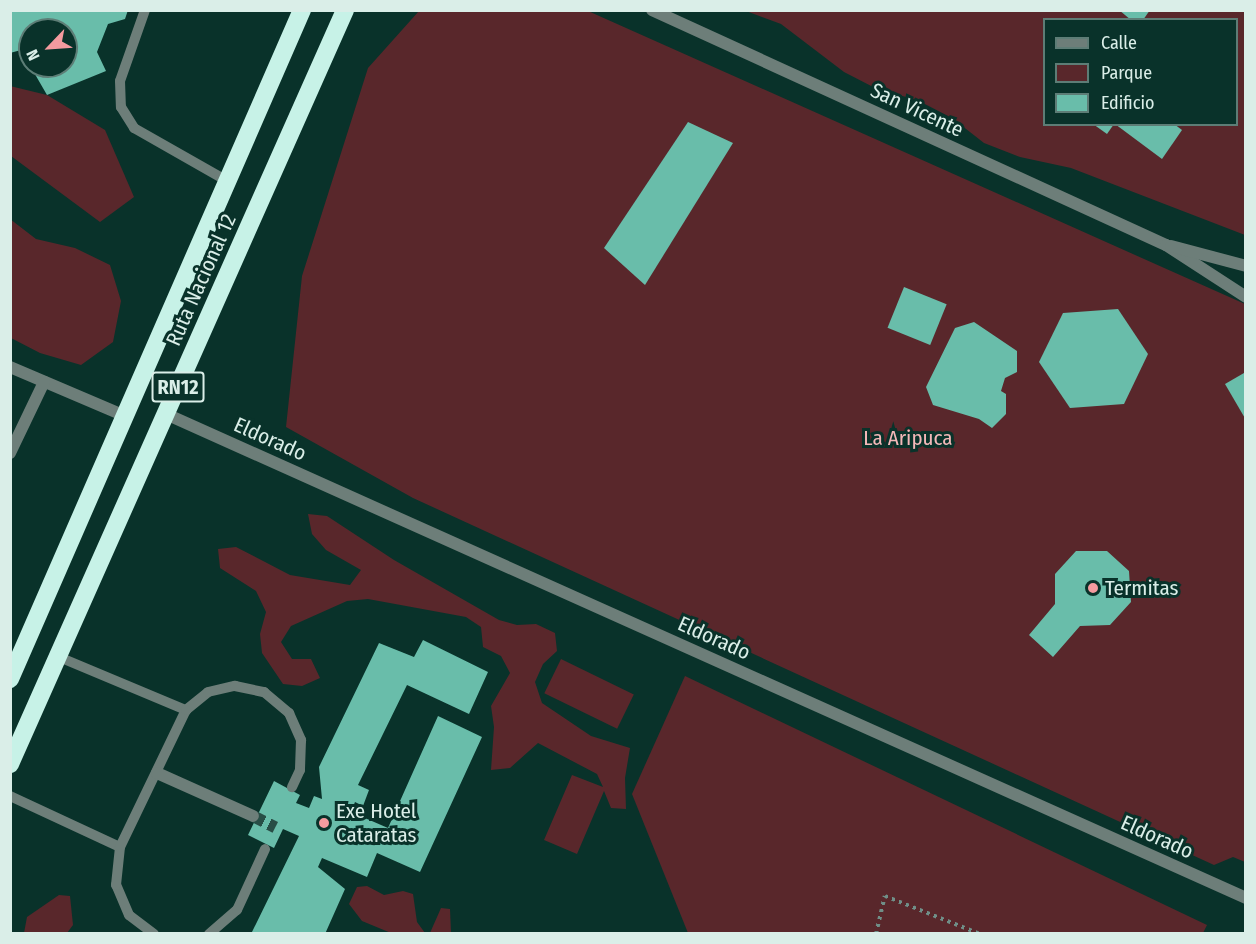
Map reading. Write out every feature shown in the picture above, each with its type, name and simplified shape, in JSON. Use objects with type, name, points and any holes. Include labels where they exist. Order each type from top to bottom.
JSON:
[{"type":"highway","name":"Ruta Nacional 12","points":[[10,680],[127,417],[302,10]]},
{"type":"highway","name":"Ruta Nacional 12","points":[[10,764],[345,10]]},
{"type":"street","name":"San Vicente","points":[[652,10],[1166,245],[1245,297]]},
{"type":"street","name":"San Vicente","points":[[1166,245],[1245,266]]},
{"type":"street","points":[[10,367],[127,417]]},
{"type":"street","points":[[10,453],[44,382]]},
{"type":"street","name":"Eldorado","points":[[166,414],[1245,898]]},
{"type":"street","points":[[157,773],[253,816]]},
{"type":"lane","points":[[145,10],[120,81],[121,107],[134,128],[229,182]]},
{"type":"lane","points":[[59,657],[186,710]]},
{"type":"lane","points":[[154,933],[129,915],[116,885],[120,847],[186,710],[207,692],[235,686],[264,692],[289,713],[301,740],[300,770],[292,787]]},
{"type":"lane","points":[[10,796],[120,847]]},
{"type":"lane","points":[[209,933],[237,910],[265,849]]},
{"type":"path","points":[[876,933],[885,896],[980,933]]},
{"type":"green space","name":"La Aripuca","points":[[419,11],[588,11],[1245,304],[1245,862],[1233,857],[1214,865],[413,498],[286,427],[302,276],[368,68]]},
{"type":"green space","points":[[746,11],[1245,11],[1245,235],[1071,168],[1020,157],[984,143],[952,118],[917,100],[877,89],[844,72],[781,24]]},
{"type":"green space","points":[[10,86],[47,95],[105,130],[134,197],[100,222],[11,156]]},
{"type":"green space","points":[[10,219],[36,239],[75,248],[110,265],[121,301],[113,342],[81,365],[40,353],[11,338]]},
{"type":"green space","points":[[308,514],[327,516],[394,560],[499,620],[517,625],[536,624],[555,633],[557,651],[543,664],[535,682],[542,703],[591,736],[630,748],[625,778],[626,809],[611,808],[604,791],[577,854],[544,840],[572,775],[603,787],[597,774],[538,743],[510,768],[491,770],[494,727],[491,706],[510,673],[501,656],[483,647],[481,627],[466,617],[368,599],[347,601],[291,626],[281,642],[292,659],[311,659],[320,678],[302,686],[283,684],[262,653],[260,634],[266,612],[256,591],[220,568],[218,549],[236,547],[290,575],[350,585],[361,570],[326,550],[312,534]]},
{"type":"green space","points":[[561,659],[634,695],[617,729],[544,693]]},
{"type":"green space","points":[[685,676],[1207,925],[1203,933],[688,933],[632,794]]},
{"type":"green space","points":[[367,886],[384,895],[403,891],[413,894],[417,922],[425,933],[391,933],[362,921],[349,904],[357,887]]},
{"type":"green space","points":[[59,895],[70,896],[73,925],[67,933],[24,933],[27,917]]},
{"type":"green space","points":[[441,908],[450,909],[451,933],[430,933]]},
{"type":"building","points":[[10,10],[128,10],[125,19],[108,24],[97,52],[106,71],[47,95],[37,78],[78,78],[78,18],[18,18],[18,51],[10,53]]},
{"type":"building","points":[[1119,10],[1150,10],[1144,18],[1129,18]]},
{"type":"building","points":[[688,122],[733,143],[645,285],[604,248]]},
{"type":"building","points":[[1096,126],[1113,126],[1107,134]]},
{"type":"building","points":[[1118,126],[1177,126],[1182,130],[1162,159]]},
{"type":"building","points":[[904,287],[947,304],[930,345],[888,328]]},
{"type":"building","points":[[1118,309],[1148,354],[1124,404],[1070,408],[1039,362],[1063,313]]},
{"type":"building","points":[[974,322],[1017,351],[1017,372],[1005,378],[1001,391],[1006,394],[1006,414],[992,428],[979,419],[933,405],[926,387],[955,328]]},
{"type":"building","points":[[1244,373],[1246,375],[1246,420],[1225,384]]},
{"type":"building","name":"Termitas","points":[[1076,551],[1107,551],[1129,571],[1131,602],[1110,625],[1080,626],[1053,657],[1029,635],[1055,604],[1055,574]]},
{"type":"building","points":[[423,640],[488,672],[469,714],[407,685],[358,785],[369,790],[363,806],[355,802],[351,812],[388,828],[438,716],[482,737],[420,872],[377,853],[367,877],[322,858],[318,867],[345,889],[325,934],[251,934],[299,836],[283,829],[274,848],[248,835],[274,781],[300,795],[296,803],[309,808],[314,796],[322,799],[319,767],[379,643],[414,657]]},
{"type":"tunnel","points":[[253,816],[275,827]]},
{"type":"place","name":"Termitas","points":[[1093,588]]},
{"type":"place","name":"Exe Hotel Cataratas","points":[[324,823]]}]
